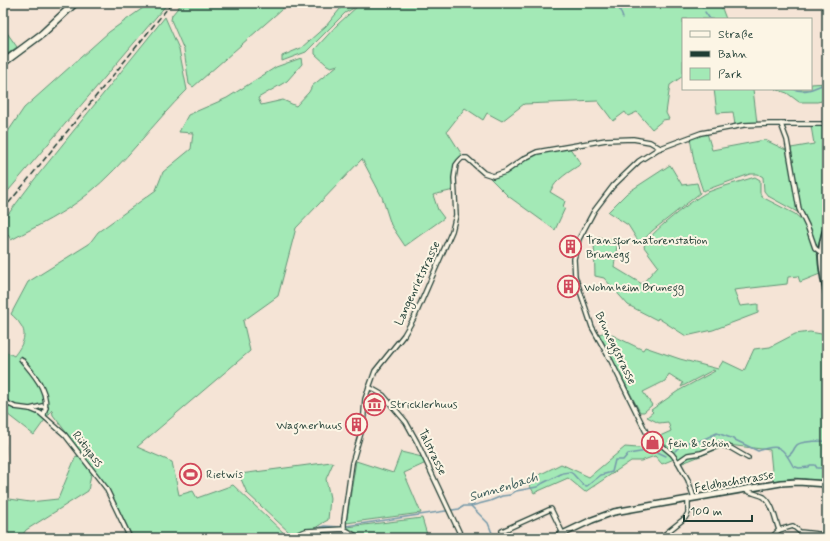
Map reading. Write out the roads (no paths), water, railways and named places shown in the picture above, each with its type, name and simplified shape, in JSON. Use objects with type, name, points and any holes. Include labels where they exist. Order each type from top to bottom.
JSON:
[{"type":"main road","points":[[3,63],[42,34],[75,3]]},
{"type":"main road","name":"Feldbachstrasse","points":[[554,538],[564,536],[592,520],[614,512],[787,483],[827,484]]},
{"type":"street","points":[[781,124],[787,140],[799,209],[815,248],[820,252]]},
{"type":"street","name":"Bruneggstrasse","points":[[694,498],[688,480],[678,462],[672,454],[648,435],[611,361],[592,327],[577,284],[574,268],[575,255],[580,236],[600,203],[613,186],[625,173],[643,158],[660,148],[670,146],[697,135],[726,128],[751,125],[827,124]]},
{"type":"street","name":"Langenrietstrasse","points":[[344,529],[352,463],[363,426],[364,403],[375,371],[401,339],[411,323],[452,231],[456,215],[454,185],[455,172],[458,162],[464,158],[468,159],[487,176],[493,176],[501,174],[537,152],[606,140],[622,138],[633,139],[650,142],[660,148]]},
{"type":"street","points":[[827,227],[820,252],[820,261],[827,296]]},
{"type":"street","points":[[21,358],[42,387],[46,408],[44,415]]},
{"type":"street","name":"Talstrasse","points":[[369,387],[382,394],[407,424],[462,538]]},
{"type":"street","name":"Rütigass","points":[[3,401],[15,407],[30,409],[44,415],[70,442],[104,486],[130,538]]},
{"type":"street","points":[[30,409],[42,406],[46,408]]},
{"type":"street","points":[[678,462],[688,455],[701,453],[720,444],[729,447],[748,458]]},
{"type":"street","points":[[745,490],[762,496],[768,502],[772,508],[779,530]]},
{"type":"street","points":[[660,538],[685,518],[688,513],[688,499]]},
{"type":"street","points":[[502,532],[551,509],[564,536]]},
{"type":"street","points":[[771,538],[779,530],[793,526],[800,532],[827,535]]},
{"type":"street","points":[[289,537],[310,531],[344,529],[360,538]]},
{"type":"waterway","points":[[617,3],[623,18]]},
{"type":"waterway","points":[[701,3],[703,8]]},
{"type":"waterway","points":[[705,12],[709,18]]},
{"type":"waterway","points":[[812,89],[827,83]]},
{"type":"waterway","points":[[798,90],[807,90]]},
{"type":"waterway","name":"Sunnenbach","points":[[675,451],[682,444],[702,440],[717,433],[758,451],[771,447],[780,448],[793,466],[799,468],[809,467],[810,465],[815,465],[817,468],[821,468],[827,463]]},
{"type":"waterway","points":[[788,456],[793,452],[798,444],[825,441],[827,436]]},
{"type":"waterway","name":"Sunnenbach","points":[[346,526],[459,509],[464,506],[471,506],[502,496],[510,495],[516,491],[537,487],[563,473],[570,472],[583,485],[587,486],[601,475],[612,472],[615,460],[623,460],[628,454],[653,450],[666,456]]},
{"type":"waterway","points":[[471,506],[488,523],[494,538]]},
{"type":"waterway","name":"Sunnenbach","points":[[316,529],[324,526],[341,527]]},
{"type":"waterway","name":"Sunnenbach","points":[[312,538],[315,532]]},
{"type":"railway","points":[[3,210],[172,3]]},
{"type":"place","name":"Transformatorenstation Brunegg","points":[[571,247]]},
{"type":"place","name":"Wohnheim Brunegg","points":[[568,287]]},
{"type":"place","name":"Stricklerhuus","points":[[375,404]]},
{"type":"place","name":"Wagnerhuus","points":[[357,425]]},
{"type":"place","name":"fein & schön","points":[[652,443]]},
{"type":"place","name":"Rietwis","points":[[191,474]]}]
